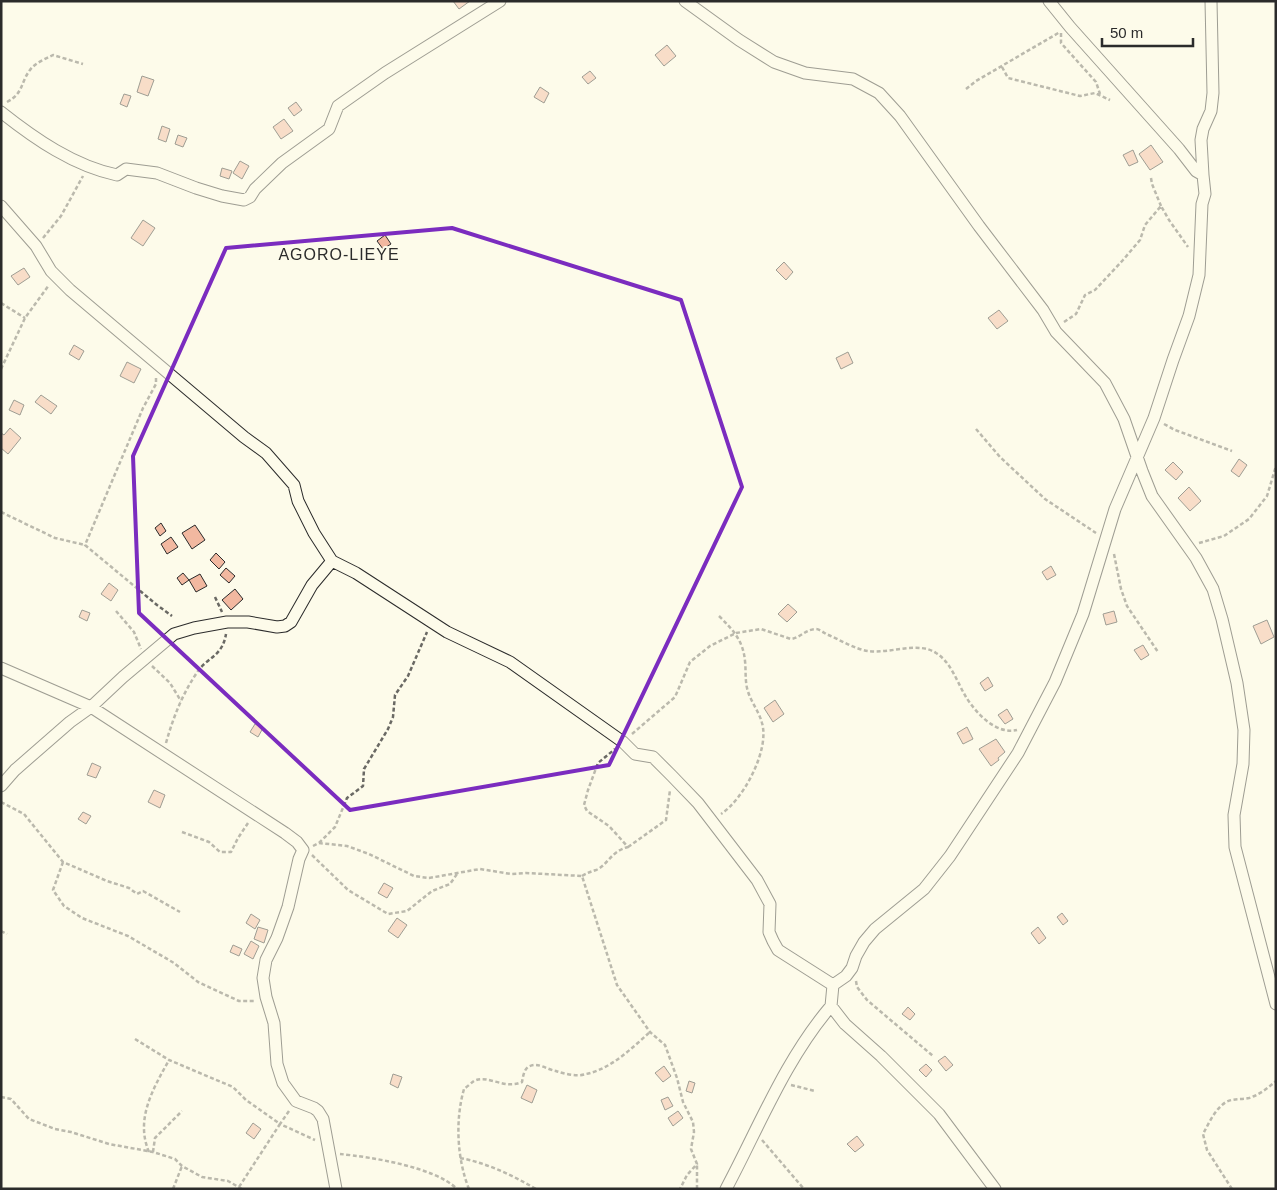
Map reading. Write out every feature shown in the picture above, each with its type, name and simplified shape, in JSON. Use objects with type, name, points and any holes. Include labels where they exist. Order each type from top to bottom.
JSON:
[{"type":"street","points":[[1,112],[63,155],[89,166],[117,175],[126,170],[156,173],[222,196],[244,200],[250,198],[259,185],[282,163],[329,129],[338,106],[393,68],[500,1]]},
{"type":"street","points":[[685,1],[739,40],[774,62],[805,73],[853,79],[879,93],[900,116],[979,226],[1043,310],[1056,332],[1104,383],[1124,419],[1152,496],[1196,558],[1213,589],[1237,683],[1244,730],[1244,747],[1234,815],[1235,847],[1276,1004]]},
{"type":"street","points":[[1049,1],[1174,142],[1196,171],[1203,175]]},
{"type":"street","points":[[726,1189],[780,1082],[817,1022],[831,1006],[833,985],[846,976],[852,968],[864,942],[875,929],[924,889],[972,824],[1018,753],[1038,718],[1074,639],[1086,606],[1115,509],[1154,418],[1191,309],[1198,281],[1202,204],[1205,194],[1201,140],[1203,129],[1211,111],[1213,94],[1212,1]]},
{"type":"street","points":[[1,206],[36,246],[43,260],[56,276],[70,290],[244,437],[262,450],[294,485],[298,501],[314,533],[332,561],[356,573],[447,632],[510,662],[623,742],[635,754],[653,757],[711,821],[756,880],[770,904],[769,932],[778,950],[833,985]]},
{"type":"street","points":[[1,786],[15,770],[70,722],[91,707],[174,634],[227,622],[248,622],[277,627],[285,626],[291,622],[312,586],[332,561]]},
{"type":"street","points":[[1,668],[91,707],[255,813],[297,842],[304,850],[288,907],[266,960],[263,978],[274,1023],[279,1074],[288,1092],[296,1101],[318,1111],[323,1119],[336,1189]]},
{"type":"street","points":[[831,1006],[845,1024],[881,1056],[939,1114],[995,1189]]},
{"type":"path","points":[[966,89],[976,81],[1061,32],[1061,43],[1096,82],[1100,95]]},
{"type":"path","points":[[1,105],[19,93],[30,70],[37,63],[53,55],[83,64]]},
{"type":"path","points":[[1002,67],[1008,78],[1080,96],[1095,93],[1110,100]]},
{"type":"path","points":[[36,246],[61,216],[89,166]]},
{"type":"path","points":[[1151,178],[1161,206],[1185,243],[1199,258]]},
{"type":"path","points":[[1053,326],[1076,314],[1085,295],[1096,290],[1140,240],[1146,226],[1161,206]]},
{"type":"path","points":[[1,369],[25,318],[56,276]]},
{"type":"path","points":[[1,303],[25,318]]},
{"type":"path","points":[[85,545],[143,408],[156,384],[158,364]]},
{"type":"path","points":[[1154,418],[1176,430],[1232,451]]},
{"type":"path","points":[[976,429],[1045,500],[1106,539]]},
{"type":"path","points":[[1185,543],[1200,543],[1224,536],[1248,519],[1267,496],[1276,466]]},
{"type":"path","points":[[1,512],[55,538],[85,545],[156,606],[172,616]]},
{"type":"path","points":[[1114,553],[1127,606],[1158,652]]},
{"type":"path","points":[[164,754],[172,720],[197,672],[225,644],[227,622],[216,597]]},
{"type":"path","points":[[711,821],[730,808],[751,778],[759,756],[763,724],[749,696],[744,655],[736,633],[719,616]]},
{"type":"path","points":[[304,850],[319,843],[335,828],[347,798],[363,786],[364,769],[388,729],[393,717],[396,695],[408,676],[431,621]]},
{"type":"path","points":[[628,847],[609,826],[587,811],[584,805],[598,763],[674,697],[690,662],[702,651],[736,633],[761,629],[792,639],[816,629],[868,651],[885,652],[928,648],[944,659],[967,699],[986,720],[992,725],[1005,730],[1018,730]]},
{"type":"path","points":[[319,843],[347,846],[369,854],[414,876],[429,878],[480,869],[511,874],[582,876],[589,871],[597,870],[619,850],[628,847],[666,820],[672,776]]},
{"type":"path","points":[[1,802],[24,814],[63,862],[107,881],[130,888],[137,894],[144,891],[180,912]]},
{"type":"path","points":[[182,832],[209,842],[220,852],[231,852],[255,813]]},
{"type":"path","points":[[304,850],[313,855],[348,890],[388,914],[407,911],[432,891],[450,884],[458,872]]},
{"type":"path","points":[[63,862],[53,890],[64,906],[82,918],[128,936],[174,963],[198,982],[239,1001],[268,1002]]},
{"type":"path","points":[[582,876],[617,985],[650,1032],[665,1045],[677,1078],[683,1102],[693,1122],[694,1132],[691,1149],[698,1164],[698,1189]]},
{"type":"path","points":[[1,931],[7,934]]},
{"type":"path","points":[[852,968],[857,987],[867,1000],[933,1056]]},
{"type":"path","points":[[469,1189],[460,1158],[459,1120],[464,1089],[474,1081],[483,1079],[513,1086],[522,1082],[525,1070],[529,1066],[536,1064],[553,1071],[575,1075],[586,1074],[608,1065],[650,1032]]},
{"type":"path","points":[[135,1039],[169,1060],[232,1087],[246,1100],[280,1124],[328,1145],[333,1153],[399,1163],[437,1176],[457,1189]]},
{"type":"path","points":[[149,1152],[145,1142],[144,1122],[146,1109],[154,1088],[169,1060]]},
{"type":"path","points":[[1232,1189],[1207,1150],[1203,1134],[1211,1118],[1224,1103],[1233,1099],[1248,1098],[1258,1094],[1276,1081]]},
{"type":"path","points":[[780,1082],[815,1091]]},
{"type":"path","points":[[1,1097],[11,1099],[29,1119],[55,1129],[109,1144],[153,1152],[175,1159],[182,1166],[202,1177],[228,1181],[241,1188],[296,1101]]},
{"type":"path","points":[[153,1152],[155,1138],[182,1111]]},
{"type":"path","points":[[755,1131],[804,1189]]},
{"type":"path","points":[[460,1158],[472,1160],[500,1170],[536,1189]]},
{"type":"path","points":[[680,1189],[687,1175],[698,1164]]},
{"type":"path","points":[[172,1189],[182,1166]]},
{"type":"highlighted area","points":[[452,228],[681,300],[742,487],[609,765],[350,810],[139,613],[133,456],[226,248]]},
{"type":"building","points":[[453,1],[470,1],[459,9]]},
{"type":"building","points":[[667,45],[676,56],[664,66],[655,55]]},
{"type":"building","points":[[590,71],[596,78],[588,84],[582,77]]},
{"type":"building","points":[[142,76],[154,80],[148,96],[137,92]]},
{"type":"building","points":[[540,87],[549,93],[544,103],[534,97]]},
{"type":"building","points":[[124,94],[131,96],[127,107],[120,104]]},
{"type":"building","points":[[296,102],[302,110],[294,116],[288,108]]},
{"type":"building","points":[[284,119],[293,131],[281,139],[273,127]]},
{"type":"building","points":[[162,126],[170,129],[166,142],[158,139]]},
{"type":"building","points":[[178,135],[187,138],[183,147],[175,144]]},
{"type":"building","points":[[1151,145],[1163,162],[1150,170],[1139,154]]},
{"type":"building","points":[[1133,150],[1138,162],[1129,166],[1123,155]]},
{"type":"building","points":[[240,161],[249,166],[242,179],[233,173]]},
{"type":"building","points":[[222,168],[232,171],[229,179],[220,176]]},
{"type":"building","points":[[143,220],[155,228],[143,246],[131,238]]},
{"type":"building","points":[[385,235],[391,244],[383,249],[377,241]]},
{"type":"building","points":[[784,262],[793,272],[786,280],[776,270]]},
{"type":"building","points":[[24,268],[30,277],[18,285],[11,276]]},
{"type":"building","points":[[999,310],[1008,321],[997,329],[988,318]]},
{"type":"building","points":[[74,345],[84,351],[79,360],[69,354]]},
{"type":"building","points":[[848,352],[853,363],[841,369],[836,358]]},
{"type":"building","points":[[127,362],[141,369],[134,383],[120,376]]},
{"type":"building","points":[[41,395],[57,406],[51,414],[35,402]]},
{"type":"building","points":[[14,400],[24,405],[20,415],[9,410]]},
{"type":"building","points":[[10,428],[21,438],[8,454],[1,448],[1,433],[4,435]]},
{"type":"building","points":[[1239,459],[1247,465],[1239,477],[1231,471]]},
{"type":"building","points":[[1173,462],[1183,472],[1176,480],[1165,470]]},
{"type":"building","points":[[1189,487],[1201,501],[1190,511],[1178,498]]},
{"type":"building","points":[[161,523],[166,531],[160,536],[155,528]]},
{"type":"building","points":[[195,525],[205,540],[192,549],[182,533]]},
{"type":"building","points":[[171,537],[178,547],[167,554],[161,544]]},
{"type":"building","points":[[216,553],[225,562],[219,569],[210,560]]},
{"type":"building","points":[[1051,566],[1056,575],[1047,580],[1042,572]]},
{"type":"building","points":[[226,568],[235,576],[229,583],[220,575]]},
{"type":"building","points":[[183,573],[189,580],[182,585],[177,578]]},
{"type":"building","points":[[200,574],[207,586],[196,592],[189,580]]},
{"type":"building","points":[[109,583],[118,590],[111,601],[101,594]]},
{"type":"building","points":[[235,589],[243,599],[231,610],[222,600]]},
{"type":"building","points":[[788,604],[797,612],[787,622],[778,614]]},
{"type":"building","points":[[82,610],[90,613],[87,621],[79,617]]},
{"type":"building","points":[[1114,611],[1117,622],[1106,625],[1103,614]]},
{"type":"building","points":[[1267,620],[1274,637],[1261,644],[1253,626]]},
{"type":"building","points":[[1143,645],[1149,655],[1141,660],[1134,650]]},
{"type":"building","points":[[988,677],[993,686],[985,691],[980,683]]},
{"type":"building","points":[[775,700],[784,714],[773,722],[764,708]]},
{"type":"building","points":[[1007,709],[1013,719],[1005,724],[998,715]]},
{"type":"building","points":[[255,724],[263,728],[258,737],[250,732]]},
{"type":"building","points":[[967,727],[973,739],[963,744],[957,733]]},
{"type":"building","points":[[996,739],[1005,752],[991,766],[979,749]]},
{"type":"building","points":[[92,763],[101,767],[96,778],[87,775]]},
{"type":"building","points":[[154,790],[165,795],[160,808],[148,802]]},
{"type":"building","points":[[83,812],[91,816],[86,824],[78,819]]},
{"type":"building","points":[[384,883],[393,888],[387,898],[378,893]]},
{"type":"building","points":[[1062,913],[1068,921],[1063,925],[1057,917]]},
{"type":"building","points":[[251,914],[260,920],[255,929],[246,923]]},
{"type":"building","points":[[397,918],[407,925],[398,938],[388,931]]},
{"type":"building","points":[[258,927],[268,930],[264,943],[254,939]]},
{"type":"building","points":[[1038,927],[1046,938],[1039,944],[1031,933]]},
{"type":"building","points":[[251,941],[259,946],[253,959],[244,954]]},
{"type":"building","points":[[233,945],[242,949],[239,956],[230,952]]},
{"type":"building","points":[[908,1007],[915,1014],[910,1020],[902,1014]]},
{"type":"building","points":[[945,1056],[953,1065],[946,1071],[938,1061]]},
{"type":"building","points":[[926,1064],[932,1070],[926,1077],[919,1070]]},
{"type":"building","points":[[664,1066],[671,1076],[663,1082],[655,1073]]},
{"type":"building","points":[[393,1074],[402,1077],[398,1088],[390,1084]]},
{"type":"building","points":[[689,1081],[695,1083],[692,1093],[686,1091]]},
{"type":"building","points":[[527,1085],[537,1090],[532,1103],[521,1098]]},
{"type":"building","points":[[668,1097],[673,1106],[665,1110],[661,1100]]},
{"type":"building","points":[[678,1111],[683,1118],[673,1126],[668,1118]]},
{"type":"building","points":[[253,1123],[261,1129],[254,1139],[246,1133]]},
{"type":"building","points":[[857,1136],[864,1145],[855,1152],[847,1144]]},
{"type":"district","name":"AGORO-LIEYE","points":[[339,254]]}]
